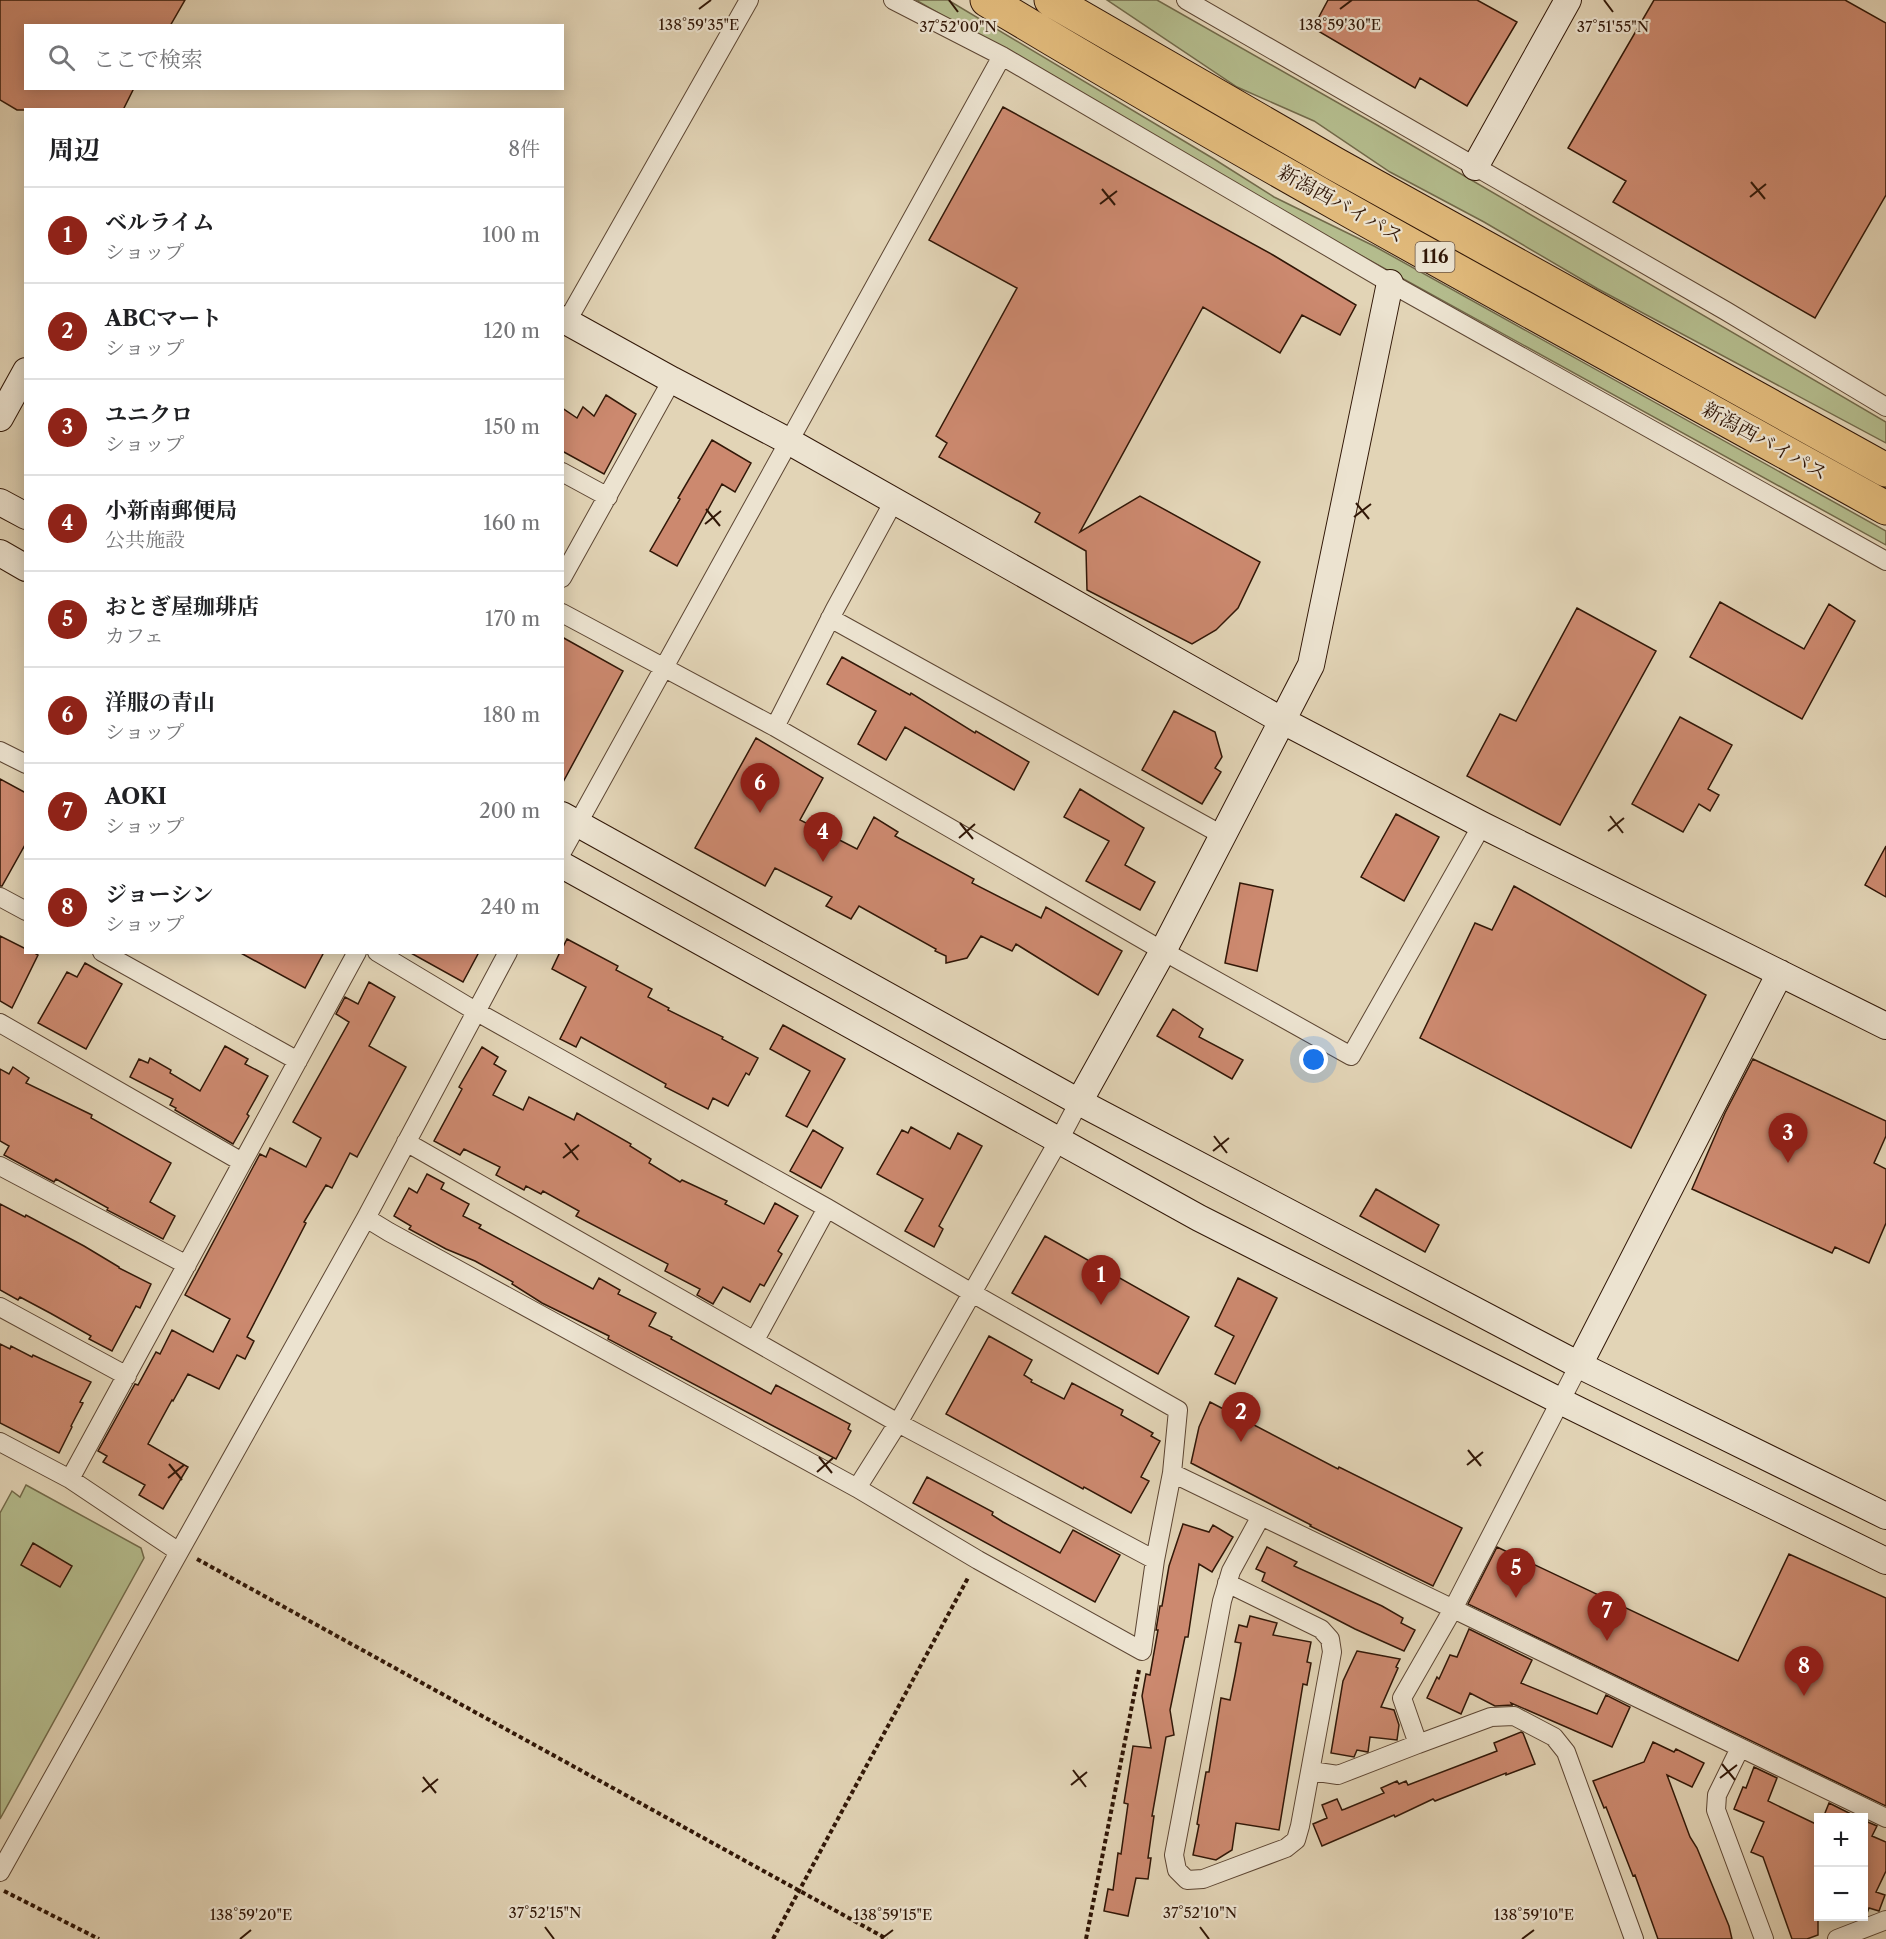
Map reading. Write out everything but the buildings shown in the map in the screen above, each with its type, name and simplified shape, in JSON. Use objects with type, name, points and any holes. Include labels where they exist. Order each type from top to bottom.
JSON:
[{"type":"highway","name":"新潟西バイパス","points":[[987,0],[1086,60],[1309,187],[1886,508]]},
{"type":"highway","name":"新潟西バイパス","points":[[1051,0],[1356,175],[1886,470]]},
{"type":"highway","points":[[1059,0],[1101,30]]},
{"type":"street","points":[[749,0],[565,320],[790,442],[1283,721],[1482,825],[1886,1026]]},
{"type":"street","points":[[893,0],[1002,56],[1390,283],[1886,561]]},
{"type":"street","points":[[1186,0],[1726,311],[1886,407]]},
{"type":"street","points":[[1474,167],[1568,0]]},
{"type":"street","points":[[564,844],[570,820],[664,668],[1002,56]]},
{"type":"street","points":[[857,1488],[898,1423],[1059,1140],[1163,951],[1311,665],[1390,283]]},
{"type":"street","points":[[0,418],[24,375]]},
{"type":"street","points":[[564,574],[672,380]]},
{"type":"street","points":[[564,473],[608,496]]},
{"type":"street","points":[[775,727],[830,618],[894,501]]},
{"type":"street","points":[[0,502],[24,515]]},
{"type":"street","points":[[0,554],[24,567]]},
{"type":"street","points":[[564,614],[775,727],[1163,951],[1351,1056],[1482,825]]},
{"type":"street","points":[[830,618],[1224,836]]},
{"type":"street","points":[[0,751],[24,763]]},
{"type":"street","points":[[570,820],[1079,1102],[1579,1365],[1886,1516]]},
{"type":"street","points":[[564,866],[1199,1218],[1560,1401],[1886,1561]]},
{"type":"street","points":[[0,897],[24,910]]},
{"type":"street","points":[[106,954],[297,1060]]},
{"type":"street","points":[[70,1479],[356,954]]},
{"type":"street","points":[[366,1218],[857,1488],[978,1560],[1142,1651],[1155,1560],[1172,1473],[1178,1410],[827,1208],[477,1012],[380,954]]},
{"type":"street","points":[[0,1872],[366,1218],[507,954]]},
{"type":"street","points":[[1418,1744],[1402,1698],[1453,1609],[1780,973]]},
{"type":"street","points":[[0,1023],[242,1162]]},
{"type":"street","points":[[406,1142],[898,1423],[1155,1560]]},
{"type":"street","points":[[0,1166],[187,1265]]},
{"type":"street","points":[[755,1340],[827,1208]]},
{"type":"street","points":[[0,1307],[127,1376]]},
{"type":"street","points":[[0,1442],[70,1479],[179,1552]]},
{"type":"street","points":[[1172,1473],[1886,1818]]},
{"type":"street","points":[[1227,1583],[1321,1629],[1330,1639],[1332,1652],[1296,1840],[1286,1848],[1203,1879],[1187,1880],[1177,1870],[1174,1855],[1222,1601],[1227,1583],[1231,1571],[1261,1516]]},
{"type":"street","points":[[1311,1771],[1338,1776],[1491,1717],[1514,1716],[1554,1737],[1566,1752],[1634,1939]]},
{"type":"street","points":[[1740,1748],[1717,1796],[1716,1810],[1764,1939]]},
{"type":"street","points":[[1837,1939],[1886,1920]]},
{"type":"path","points":[[179,1552],[198,1559],[887,1939]]},
{"type":"path","points":[[773,1939],[978,1560]]},
{"type":"path","points":[[1086,1939],[1142,1651]]},
{"type":"path","points":[[0,1887],[8,1894],[99,1939]]},
{"type":"green space","points":[[916,0],[948,0],[1274,197],[1374,246],[1886,531],[1886,545],[1273,207]]},
{"type":"green space","points":[[1107,0],[1157,0],[1377,125],[1886,422],[1886,443],[1598,289],[1484,222],[1390,172],[1314,121],[1237,87]]},
{"type":"green space","points":[[26,1485],[141,1548],[144,1558],[0,1819],[0,1513],[12,1491],[20,1497]]},
{"type":"place","name":"洋服の青山","points":[[760,813]]},
{"type":"place","name":"小新南郵便局","points":[[823,862]]},
{"type":"place","name":"ユニクロ","points":[[1788,1163]]},
{"type":"place","name":"ベルライム","points":[[1101,1305]]},
{"type":"place","name":"ABCマート","points":[[1241,1442]]},
{"type":"place","name":"おとぎ屋珈琲店","points":[[1516,1598]]},
{"type":"place","name":"AOKI","points":[[1607,1641]]},
{"type":"place","name":"ジョーシン","points":[[1804,1696]]}]
